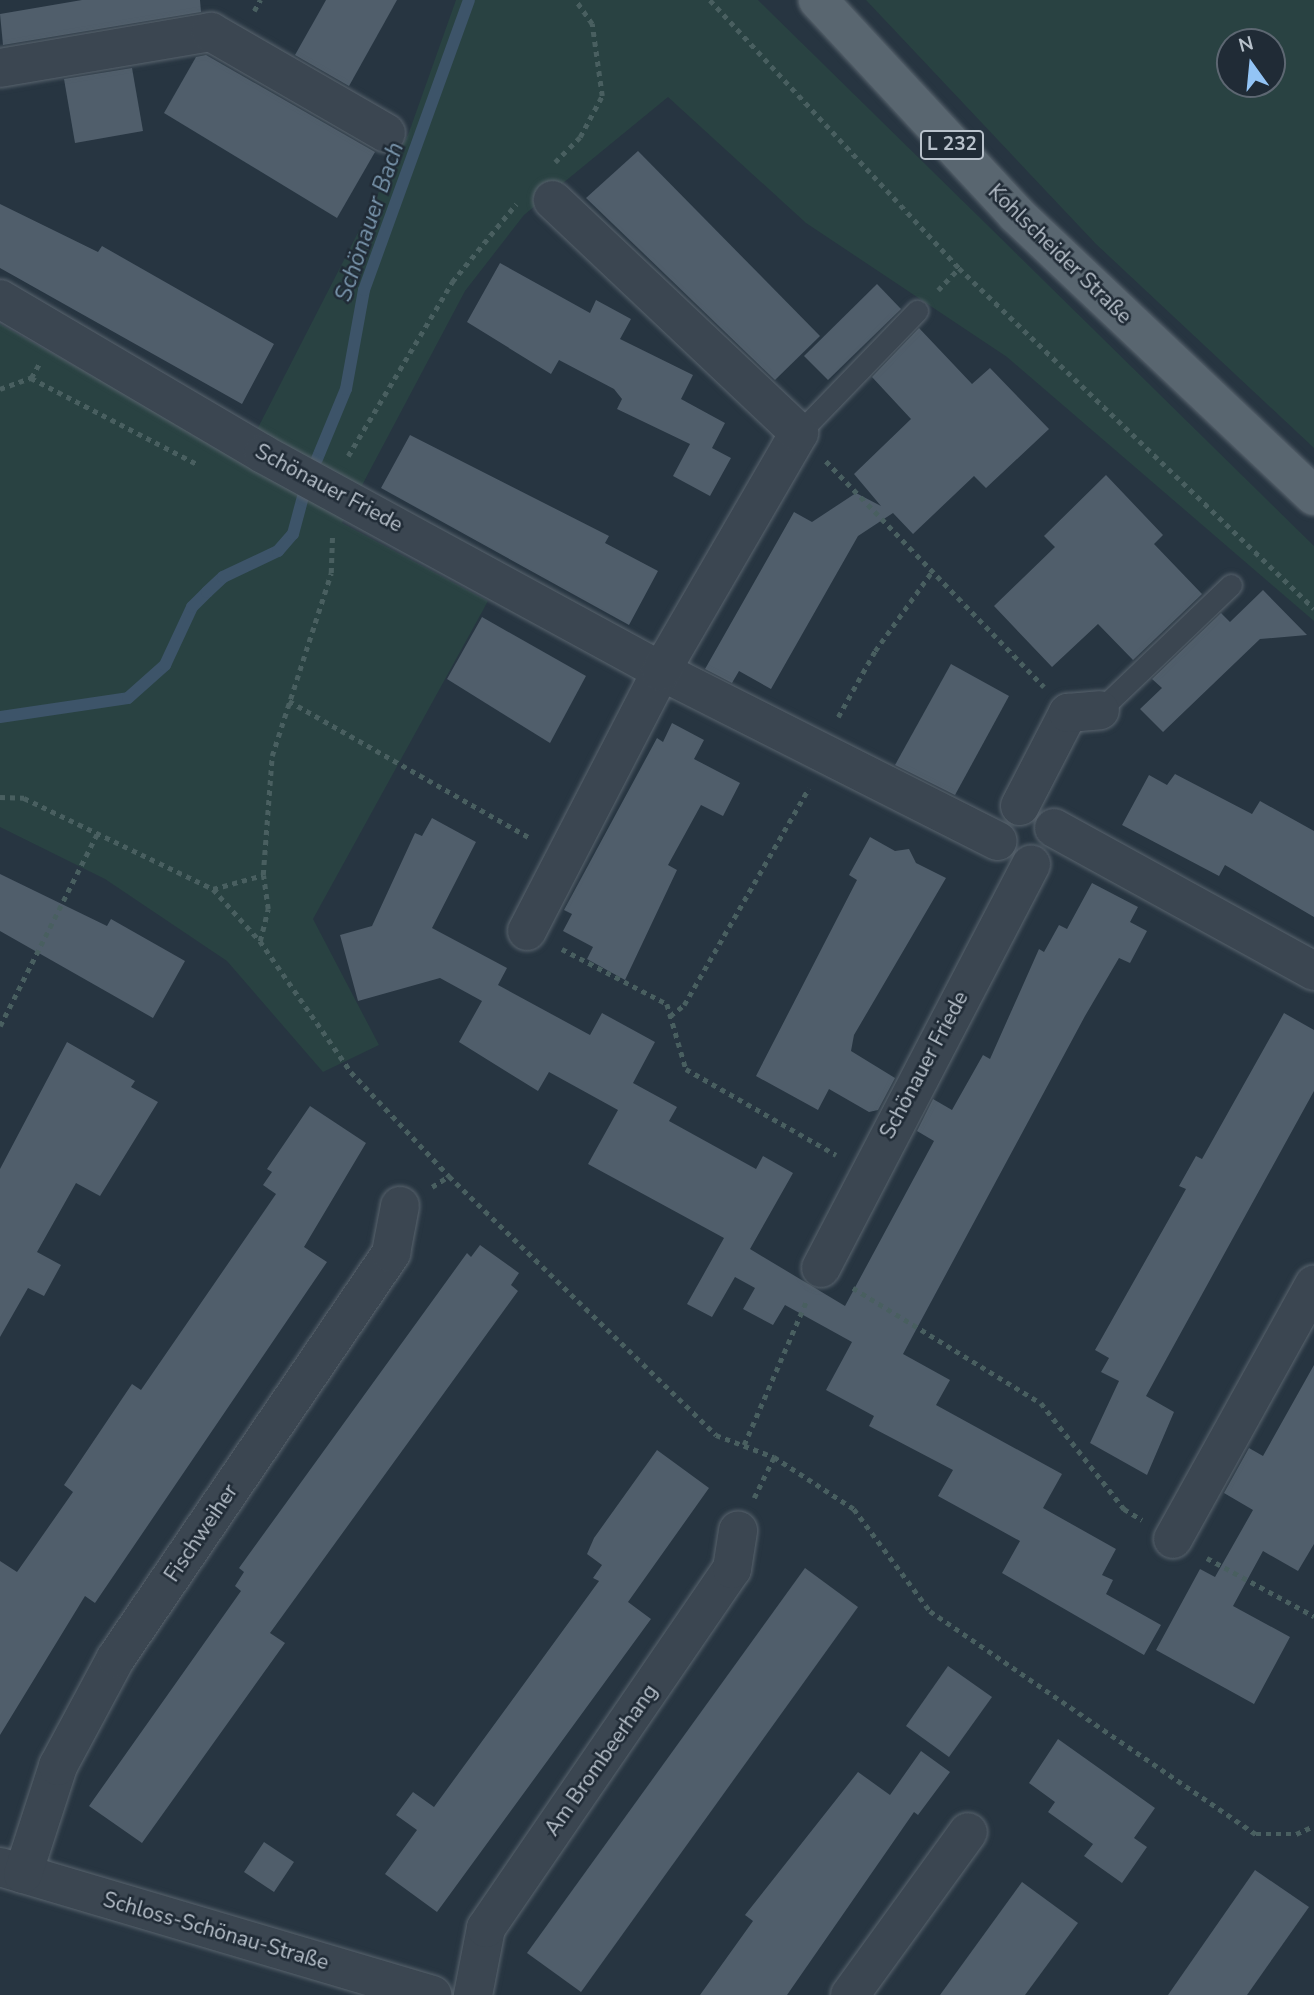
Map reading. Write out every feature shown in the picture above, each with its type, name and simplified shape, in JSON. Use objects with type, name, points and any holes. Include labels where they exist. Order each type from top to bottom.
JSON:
[{"type":"main road","name":"Kohlscheider Straße","points":[[818,0],[1016,214],[1314,496]]},
{"type":"street","points":[[0,68],[211,32],[386,133]]},
{"type":"street","points":[[527,931],[661,671],[799,433],[541,188]]},
{"type":"street","name":"Schönauer Friede","points":[[0,299],[263,454],[339,491],[661,671],[997,841]]},
{"type":"street","points":[[1020,806],[1084,712]]},
{"type":"street","points":[[1054,828],[1314,971]]},
{"type":"street","name":"Schönauer Friede","points":[[821,1268],[867,1173],[1031,864]]},
{"type":"street","name":"Fischweiher","points":[[11,1871],[58,1766],[116,1658],[391,1253],[400,1206]]},
{"type":"street","points":[[1173,1539],[1314,1285]]},
{"type":"street","name":"Am Brombeerhang","points":[[473,1995],[486,1927],[732,1569],[738,1530]]},
{"type":"street","points":[[850,1995],[968,1832]]},
{"type":"street","name":"Schloss-Schönau-Straße","points":[[11,1871],[432,1995]]},
{"type":"lane","points":[[799,433],[917,311]]},
{"type":"lane","points":[[1084,712],[1231,584]]},
{"type":"path","points":[[260,941],[268,909],[263,876],[272,756],[331,573],[332,529],[339,491],[452,282],[541,188],[580,137],[602,96],[592,24],[575,0]]},
{"type":"path","points":[[709,0],[959,268],[1314,608]]},
{"type":"path","points":[[0,389],[31,379],[211,471],[263,454]]},
{"type":"path","points":[[799,433],[933,570],[1084,712]]},
{"type":"path","points":[[670,1016],[684,1005],[823,755],[874,651],[933,570]]},
{"type":"path","points":[[289,701],[565,857]]},
{"type":"path","points":[[0,796],[24,798],[213,889],[260,941],[351,1072],[449,1176],[716,1436],[744,1446],[855,1508],[930,1611],[1256,1834],[1296,1834],[1314,1826]]},
{"type":"path","points":[[0,1026],[97,834]]},
{"type":"path","points":[[213,889],[263,876]]},
{"type":"path","points":[[527,931],[667,1004],[686,1069],[867,1173]]},
{"type":"path","points":[[744,1446],[821,1268],[1041,1403],[1124,1508],[1173,1539],[1314,1616]]},
{"type":"green space","points":[[456,0],[758,0],[1314,546],[1314,621],[1007,357],[806,223],[668,97],[524,215],[465,291],[342,523],[488,601],[313,919],[379,1045],[323,1072],[227,961],[105,879],[0,827],[0,324],[242,459],[408,135]]},
{"type":"green space","points":[[866,0],[1314,0],[1314,448],[1096,244]]},
{"type":"building","points":[[82,0],[200,0],[201,12],[3,45],[0,14]]},
{"type":"building","points":[[326,0],[397,0],[349,86],[295,55]]},
{"type":"building","points":[[206,55],[375,152],[337,218],[164,113],[196,57]]},
{"type":"building","points":[[132,68],[143,131],[75,143],[64,79]]},
{"type":"building","points":[[638,151],[820,336],[775,380],[586,198]]},
{"type":"building","points":[[0,204],[98,252],[102,246],[274,344],[242,404],[0,268]]},
{"type":"building","points":[[500,263],[590,313],[596,300],[631,319],[620,339],[693,375],[681,399],[725,423],[712,448],[731,458],[710,496],[673,476],[690,444],[617,409],[622,399],[614,389],[559,360],[551,374],[467,322]]},
{"type":"building","points":[[877,284],[901,309],[828,380],[804,356]]},
{"type":"building","points":[[919,328],[972,384],[990,368],[1049,429],[986,488],[974,476],[913,534],[893,513],[858,536],[771,689],[739,671],[732,683],[705,669],[794,512],[812,522],[856,493],[881,506],[854,474],[911,419],[872,377]]},
{"type":"building","points":[[410,435],[609,536],[605,543],[658,571],[629,625],[381,488]]},
{"type":"building","points":[[1106,475],[1163,535],[1154,544],[1202,594],[1133,660],[1098,624],[1052,667],[994,606],[1055,547],[1044,536]]},
{"type":"building","points":[[1263,590],[1307,635],[1260,639],[1163,732],[1140,709],[1162,688],[1152,679],[1221,613],[1230,622]]},
{"type":"building","points":[[482,617],[586,676],[550,743],[447,679]]},
{"type":"building","points":[[951,664],[1009,696],[955,795],[895,765]]},
{"type":"building","points":[[672,723],[704,740],[694,759],[740,783],[723,816],[701,805],[668,865],[677,870],[625,980],[587,959],[593,947],[563,931],[572,914],[564,910],[657,738],[663,742]]},
{"type":"building","points":[[1175,774],[1252,814],[1260,801],[1314,831],[1314,917],[1225,865],[1219,876],[1122,825],[1149,775],[1167,785]]},
{"type":"building","points":[[432,818],[476,842],[432,928],[507,968],[498,985],[590,1035],[602,1013],[655,1042],[633,1083],[677,1107],[669,1121],[756,1169],[763,1156],[793,1173],[750,1249],[845,1306],[934,1141],[917,1131],[933,1099],[952,1110],[983,1055],[990,1059],[1039,949],[1044,952],[1059,925],[1067,929],[1092,883],[1138,907],[1130,922],[1147,931],[1130,963],[1119,958],[1085,1016],[903,1354],[950,1380],[936,1405],[1062,1474],[1043,1508],[1116,1549],[1102,1575],[1113,1580],[1106,1594],[1161,1625],[1144,1655],[1002,1573],[1020,1541],[938,1496],[953,1470],[869,1426],[874,1416],[826,1390],[852,1342],[785,1305],[773,1325],[743,1309],[755,1288],[735,1277],[712,1317],[687,1304],[724,1238],[588,1164],[618,1110],[549,1072],[538,1091],[459,1042],[482,1001],[440,978],[358,1001],[340,935],[372,926],[415,833],[422,836]]},
{"type":"building","points":[[870,837],[895,851],[909,849],[916,863],[946,878],[854,1035],[851,1051],[895,1078],[878,1110],[869,1112],[829,1089],[818,1110],[756,1076],[857,880],[849,875]]},
{"type":"building","points":[[0,874],[107,926],[111,919],[185,961],[153,1018],[0,931]]},
{"type":"building","points":[[1284,1013],[1314,1030],[1314,1091],[1146,1396],[1174,1412],[1147,1475],[1090,1443],[1119,1381],[1101,1372],[1109,1358],[1095,1350],[1186,1189],[1179,1186],[1196,1156],[1202,1159]]},
{"type":"building","points":[[67,1042],[135,1081],[131,1087],[158,1102],[100,1196],[76,1183],[37,1252],[61,1265],[44,1296],[28,1288],[0,1337],[0,1169]]},
{"type":"building","points":[[310,1106],[366,1143],[304,1247],[327,1262],[95,1603],[85,1596],[0,1735],[0,1561],[17,1572],[73,1492],[64,1485],[132,1384],[141,1390],[276,1194],[263,1185],[272,1172],[267,1169]]},
{"type":"building","points":[[480,1245],[519,1273],[511,1285],[518,1291],[270,1633],[285,1643],[142,1843],[89,1806],[241,1591],[235,1586],[244,1572],[239,1568],[467,1253],[471,1257]]},
{"type":"building","points":[[1314,1365],[1314,1544],[1298,1571],[1263,1551],[1233,1606],[1290,1637],[1254,1704],[1156,1650],[1200,1569],[1215,1577],[1253,1510],[1224,1493],[1249,1448],[1263,1456]]},
{"type":"building","points":[[657,1450],[709,1488],[628,1602],[651,1619],[437,1912],[385,1874],[417,1830],[396,1815],[413,1792],[434,1807],[599,1581],[593,1578],[602,1565],[587,1554],[594,1538]]},
{"type":"building","points":[[805,1568],[858,1607],[581,1992],[527,1953]]},
{"type":"building","points":[[948,1666],[992,1697],[949,1757],[906,1726]]},
{"type":"building","points":[[1058,1739],[1155,1808],[1134,1838],[1147,1847],[1122,1883],[1084,1856],[1093,1844],[1048,1812],[1055,1802],[1029,1783]]},
{"type":"building","points":[[921,1751],[950,1772],[918,1815],[914,1812],[787,1995],[700,1995],[753,1921],[745,1915],[858,1772],[890,1795]]},
{"type":"building","points":[[264,1842],[294,1862],[274,1892],[244,1872]]},
{"type":"building","points":[[1255,1870],[1309,1907],[1247,1995],[1168,1995]]},
{"type":"building","points":[[1022,1882],[1078,1923],[1025,1995],[940,1995]]},
{"type":"waterway","name":"Schönauer Bach","points":[[317,459],[346,389],[364,290],[469,0]]},
{"type":"waterway","name":"Schönauer Bach","points":[[0,717],[128,698],[165,665],[192,607],[207,592],[223,577],[278,551],[293,534],[303,497]]}]
